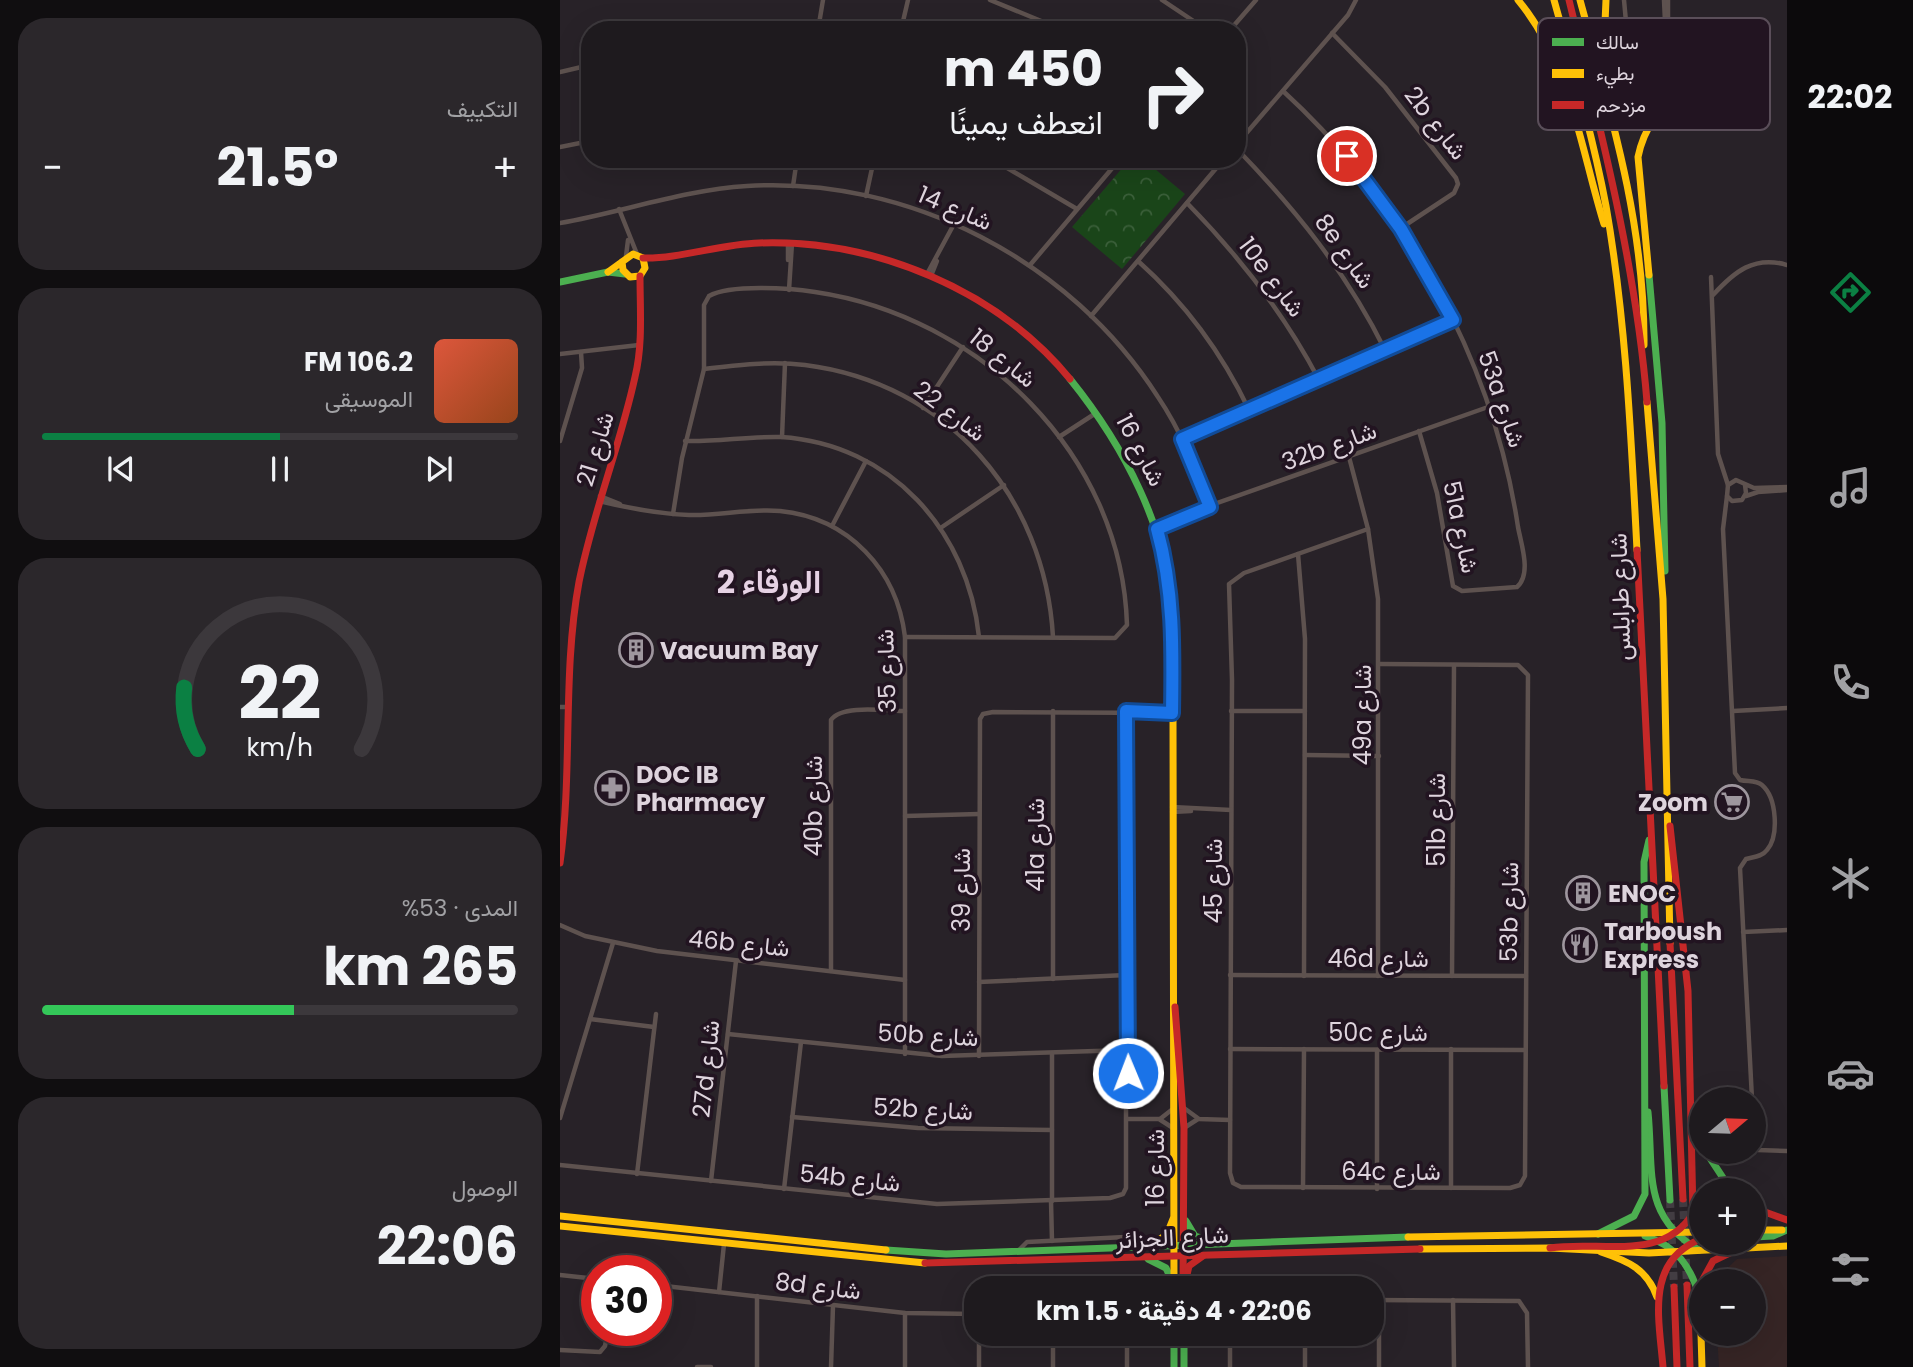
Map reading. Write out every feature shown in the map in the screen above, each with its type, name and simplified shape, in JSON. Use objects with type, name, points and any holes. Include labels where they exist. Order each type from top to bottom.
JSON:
[{"type":"main road","points":[[1518,0],[1538,24]]},
{"type":"main road","name":"شارع طرابلس","points":[[1554,0],[1559,18]]},
{"type":"main road","name":"شارع طرابلس","points":[[1569,0],[1573,18]]},
{"type":"main road","points":[[1580,0],[1585,18]]},
{"type":"main road","points":[[1605,18],[1606,0]]},
{"type":"main road","points":[[1577,130],[1608,233]]},
{"type":"main road","name":"شارع طرابلس","points":[[1589,130],[1596,157],[1624,350],[1634,467],[1670,1200]]},
{"type":"main road","name":"شارع طرابلس","points":[[1600,130],[1643,352],[1663,599],[1673,1024],[1683,1199]]},
{"type":"main road","points":[[1614,130],[1621,158]]},
{"type":"main road","points":[[1617,130],[1639,265],[1643,352]]},
{"type":"main road","points":[[1647,130],[1638,157],[1662,423],[1666,526],[1663,599]]},
{"type":"main road","name":"شارع 16","points":[[624,259],[640,256],[663,257],[725,245],[790,243],[860,253],[929,275],[973,298],[1019,328],[1057,363],[1097,410],[1129,461],[1156,527],[1168,572],[1173,615],[1174,1130],[1175,1213],[1179,1243]]},
{"type":"main road","points":[[560,282],[608,272],[640,276],[646,268],[640,256]]},
{"type":"main road","name":"شارع 16","points":[[646,268],[663,257]]},
{"type":"main road","points":[[608,272],[624,259]]},
{"type":"main road","name":"شارع 21","points":[[624,259],[627,275],[638,296]]},
{"type":"main road","name":"شارع 21","points":[[560,863],[566,820],[564,709],[579,582],[600,499],[633,390],[640,347],[640,276]]},
{"type":"main road","points":[[1667,816],[1675,850],[1684,937],[1691,1087]]},
{"type":"main road","points":[[1598,1234],[1624,1225],[1641,1207],[1645,1187],[1644,862],[1651,834]]},
{"type":"main road","name":"شارع 16","points":[[1173,996],[1184,1108],[1184,1208],[1178,1256]]},
{"type":"main road","points":[[1646,1106],[1654,1199],[1676,1235],[1689,1245]]},
{"type":"main road","points":[[1550,1248],[1664,1242],[1676,1235],[1690,1220],[1694,1208],[1693,1164]]},
{"type":"main road","points":[[1184,1208],[1191,1233],[1216,1242]]},
{"type":"main road","points":[[1766,1212],[1787,1220]]},
{"type":"main road","points":[[1150,1246],[1167,1234],[1175,1213]]},
{"type":"main road","name":"شارع الجزائر","points":[[560,1216],[903,1252],[1017,1252],[1179,1243],[1689,1233]]},
{"type":"main road","name":"شارع الجزائر","points":[[560,1226],[922,1264],[1206,1254],[1550,1248],[1601,1252],[1689,1251]]},
{"type":"main road","points":[[1766,1230],[1787,1230]]},
{"type":"main road","points":[[1766,1236],[1787,1230]]},
{"type":"main road","points":[[1645,1236],[1664,1242],[1677,1252],[1690,1269]]},
{"type":"main road","points":[[1663,1367],[1659,1304],[1662,1275],[1677,1252],[1689,1243]]},
{"type":"main road","name":"شارع الجزائر","points":[[1766,1247],[1787,1246]]},
{"type":"main road","points":[[1601,1252],[1633,1263],[1645,1271],[1653,1284],[1659,1304]]},
{"type":"main road","points":[[1187,1276],[1189,1266],[1206,1254]]},
{"type":"main road","points":[[1709,1269],[1713,1261],[1725,1255]]},
{"type":"main road","points":[[1176,1276],[1178,1256]]},
{"type":"main road","points":[[1178,1256],[1182,1276]]},
{"type":"main road","points":[[1143,1258],[1166,1268],[1169,1276]]},
{"type":"main road","points":[[1687,1286],[1690,1367]]},
{"type":"main road","points":[[1674,1287],[1677,1367]]},
{"type":"main road","points":[[1174,1346],[1174,1367]]},
{"type":"main road","points":[[1184,1346],[1184,1367]]},
{"type":"main road","points":[[1701,1346],[1702,1367]]},
{"type":"street","points":[[820,21],[824,0]]},
{"type":"street","points":[[903,21],[908,0]]},
{"type":"street","points":[[990,0],[1041,21]]},
{"type":"street","points":[[1162,0],[1194,21]]},
{"type":"street","points":[[1238,21],[1256,0]]},
{"type":"street","points":[[1246,135],[1332,33],[1356,0]]},
{"type":"street","points":[[1624,0],[1626,18]]},
{"type":"street","points":[[1666,0],[1667,18]]},
{"type":"street","name":"2b شارع","points":[[1332,33],[1385,87],[1457,178],[1458,184],[1454,192],[1401,229]]},
{"type":"street","points":[[560,72],[581,67]]},
{"type":"street","name":"53a شارع","points":[[1283,91],[1343,151],[1401,229],[1453,320],[1488,407],[1513,496],[1524,567]]},
{"type":"street","points":[[560,147],[581,143]]},
{"type":"street","name":"8e شارع","points":[[1246,156],[1292,207],[1334,260],[1385,350]]},
{"type":"street","points":[[793,186],[796,168]]},
{"type":"street","points":[[866,196],[872,168]]},
{"type":"street","points":[[1007,168],[1077,209]]},
{"type":"street","points":[[1030,265],[1112,168]]},
{"type":"street","points":[[1091,316],[1216,168]]},
{"type":"street","name":"شارع 14","points":[[560,223],[706,190],[793,186],[866,196],[952,223],[1030,265],[1091,316],[1147,380],[1182,439],[1210,507]]},
{"type":"street","name":"10e شارع","points":[[1187,203],[1232,250],[1266,292],[1319,380]]},
{"type":"street","points":[[621,208],[628,240],[624,259]]},
{"type":"street","points":[[929,275],[952,223]]},
{"type":"street","points":[[628,240],[640,256]]},
{"type":"street","points":[[789,290],[790,243]]},
{"type":"street","points":[[1138,261],[1175,296],[1200,328],[1229,370],[1249,410]]},
{"type":"street","points":[[1712,295],[1730,276],[1747,265],[1765,261],[1787,265]]},
{"type":"street","points":[[1711,277],[1718,454],[1728,485],[1728,510],[1723,529],[1736,776],[1765,788],[1774,823],[1766,851],[1746,859],[1741,865],[1751,1087]]},
{"type":"street","name":"شارع 18","points":[[704,369],[704,310],[706,300],[714,293],[789,290],[836,295],[920,322],[963,346],[1015,387],[1059,437],[1093,495],[1118,567],[1126,625],[1121,635],[1109,638],[1053,638]]},
{"type":"street","points":[[1182,439],[1453,320]]},
{"type":"street","points":[[923,408],[963,346]]},
{"type":"street","points":[[560,354],[640,347]]},
{"type":"street","points":[[560,441],[582,368],[581,352]]},
{"type":"street","points":[[782,438],[785,363]]},
{"type":"street","name":"شارع 22","points":[[704,369],[785,363],[827,369],[867,380],[923,408],[967,442],[1004,485],[1027,525],[1040,557],[1048,591],[1053,638]]},
{"type":"street","points":[[673,514],[685,442],[704,369]]},
{"type":"street","name":"32b شارع","points":[[1156,527],[1488,407]]},
{"type":"street","points":[[1059,437],[1097,410]]},
{"type":"street","name":"51a شارع","points":[[1419,431],[1437,493],[1453,586],[1462,591],[1512,589],[1522,583],[1524,567]]},
{"type":"street","points":[[685,442],[782,438],[827,445],[866,461],[902,484],[942,527],[968,581],[979,637]]},
{"type":"street","name":"49a شارع","points":[[1349,457],[1368,529],[1376,576],[1380,664],[1378,976]]},
{"type":"street","points":[[832,526],[866,461]]},
{"type":"street","points":[[1724,468],[1745,485],[1757,488],[1787,488]]},
{"type":"street","points":[[1728,485],[1739,481]]},
{"type":"street","points":[[942,527],[1004,485]]},
{"type":"street","points":[[1745,485],[1745,496]]},
{"type":"street","points":[[1728,510],[1745,496],[1787,488]]},
{"type":"street","points":[[1727,496],[1739,501]]},
{"type":"street","name":"شارع 35","points":[[600,499],[673,514],[780,511],[832,526],[867,552],[885,576],[901,612],[905,637],[905,1054]]},
{"type":"street","points":[[1304,975],[1305,639],[1298,554],[1368,529]]},
{"type":"street","name":"شارع 45","points":[[1247,1188],[1237,1186],[1231,1178],[1231,711],[1228,589],[1231,580],[1244,573],[1298,554]]},
{"type":"street","points":[[905,637],[1053,638]]},
{"type":"street","points":[[1380,664],[1454,665]]},
{"type":"street","name":"53b شارع","points":[[1454,665],[1512,665],[1526,670],[1529,680],[1525,1171]]},
{"type":"street","name":"51b شارع","points":[[1452,976],[1454,665]]},
{"type":"street","points":[[1733,711],[1787,708]]},
{"type":"street","name":"40b شارع","points":[[831,971],[831,720],[840,711],[846,710],[905,711]]},
{"type":"street","points":[[1053,711],[1172,711]]},
{"type":"street","name":"شارع 39","points":[[979,1056],[980,724],[983,715],[988,712],[1053,711]]},
{"type":"street","name":"41a شارع","points":[[1053,711],[1053,979]]},
{"type":"street","points":[[1126,711],[1128,1119],[1159,1119],[1174,1108]]},
{"type":"street","points":[[1231,711],[1304,711]]},
{"type":"street","points":[[1305,755],[1379,756]]},
{"type":"street","points":[[1172,809],[1231,810]]},
{"type":"street","points":[[905,816],[979,814]]},
{"type":"street","name":"46b شارع","points":[[560,927],[613,943],[736,961],[905,980]]},
{"type":"street","points":[[1743,932],[1787,930]]},
{"type":"street","points":[[560,1118],[613,943]]},
{"type":"street","name":"27d شارع","points":[[711,1181],[736,961]]},
{"type":"street","points":[[979,982],[1126,975]]},
{"type":"street","name":"46d شارع","points":[[1230,975],[1526,976]]},
{"type":"street","points":[[637,1174],[656,1014]]},
{"type":"street","points":[[590,1019],[654,1027]]},
{"type":"street","name":"50b شارع","points":[[728,1034],[905,1054],[979,1056],[1127,1050]]},
{"type":"street","points":[[784,1189],[801,1042]]},
{"type":"street","name":"50c شارع","points":[[1230,1049],[1525,1050]]},
{"type":"street","points":[[1303,1188],[1304,1049]]},
{"type":"street","points":[[1377,1049],[1377,1189]]},
{"type":"street","points":[[1451,1049],[1451,1188]]},
{"type":"street","points":[[1052,1052],[1052,1241]]},
{"type":"street","points":[[1184,1108],[1199,1119]]},
{"type":"street","name":"52b شارع","points":[[793,1117],[918,1128],[1052,1130]]},
{"type":"street","name":"54b شارع","points":[[560,1165],[937,1204],[1117,1198],[1126,1188],[1127,1181],[1128,1119]]},
{"type":"street","points":[[1159,1119],[1174,1130]]},
{"type":"street","points":[[1184,1128],[1199,1119],[1230,1119]]},
{"type":"street","points":[[1766,1152],[1787,1151]]},
{"type":"street","name":"64c شارع","points":[[1247,1188],[1515,1188],[1523,1181],[1525,1171]]},
{"type":"street","points":[[1017,1252],[1025,1242],[1125,1237],[1130,1239],[1134,1246]]},
{"type":"street","points":[[719,1292],[724,1244]]},
{"type":"street","points":[[560,1275],[581,1277]]},
{"type":"street","name":"8d شارع","points":[[672,1288],[905,1313],[964,1314]]},
{"type":"street","points":[[757,1296],[757,1367]]},
{"type":"street","points":[[1384,1300],[1520,1301],[1526,1308],[1528,1367]]},
{"type":"street","points":[[1453,1300],[1454,1367]]},
{"type":"street","points":[[831,1367],[833,1306]]},
{"type":"street","points":[[905,1313],[905,1367]]},
{"type":"street","points":[[560,1350],[600,1352],[605,1346]]},
{"type":"street","points":[[979,1346],[979,1367]]},
{"type":"street","points":[[1053,1346],[1053,1367]]},
{"type":"street","points":[[1127,1346],[1127,1367]]},
{"type":"street","points":[[1230,1346],[1230,1367]]},
{"type":"street","points":[[1305,1346],[1305,1367]]},
{"type":"street","points":[[1379,1346],[1379,1367]]},
{"type":"street","points":[[697,1367],[711,1367]]},
{"type":"shaded area","points":[[1787,1256],[1787,1367],[1719,1367],[1718,1346],[1766,1346],[1766,1269],[1727,1269],[1737,1259]]},
{"type":"green space","points":[[1122,168],[1154,168],[1185,194],[1122,269],[1072,227]]},
{"type":"tunnel","points":[[1683,1199],[1687,1285]]},
{"type":"tunnel","points":[[1670,1200],[1674,1287]]},
{"type":"traffic: fast","points":[[560,282],[608,272],[625,274]]},
{"type":"traffic: fast","points":[[1649,275],[1662,423],[1665,571]]},
{"type":"traffic: fast","points":[[1070,379],[1090,405],[1125,461],[1140,490],[1162,552],[1173,617],[1173,714]]},
{"type":"traffic: fast","points":[[1598,1234],[1634,1216],[1645,1194],[1644,862],[1649,840]]},
{"type":"traffic: fast","points":[[1664,1086],[1670,1200]]},
{"type":"traffic: fast","points":[[1648,1112],[1651,1173],[1659,1207],[1667,1222],[1689,1243]]},
{"type":"traffic: fast","points":[[1714,1164],[1723,1178]]},
{"type":"traffic: fast","points":[[1186,1221],[1195,1236],[1208,1240]]},
{"type":"traffic: fast","points":[[1766,1236],[1787,1230]]},
{"type":"traffic: fast","points":[[1645,1236],[1674,1252],[1689,1271]]},
{"type":"traffic: fast","points":[[886,1250],[946,1254],[1408,1237]]},
{"type":"traffic: fast","points":[[1148,1259],[1166,1268],[1170,1276]]},
{"type":"traffic: fast","points":[[1174,1346],[1174,1367]]},
{"type":"traffic: fast","points":[[1184,1346],[1184,1367]]},
{"type":"traffic: slow","points":[[1518,0],[1538,29]]},
{"type":"traffic: slow","points":[[1554,0],[1559,18]]},
{"type":"traffic: slow","points":[[1580,0],[1585,18]]},
{"type":"traffic: slow","points":[[1605,18],[1606,0]]},
{"type":"traffic: slow","points":[[1578,130],[1604,224]]},
{"type":"traffic: slow","points":[[1589,130],[1606,206],[1618,292],[1627,378],[1637,550]]},
{"type":"traffic: slow","points":[[1614,130],[1639,257],[1644,345]]},
{"type":"traffic: slow","points":[[1647,130],[1638,157],[1649,275]]},
{"type":"traffic: slow","points":[[608,272],[633,254],[643,258],[645,268],[640,276],[630,277],[623,270],[622,262]]},
{"type":"traffic: slow","points":[[1647,402],[1663,599],[1670,943]]},
{"type":"traffic: slow","points":[[1173,714],[1174,1276]]},
{"type":"traffic: slow","points":[[560,1216],[886,1250]]},
{"type":"traffic: slow","points":[[1152,1245],[1167,1234],[1173,1219]]},
{"type":"traffic: slow","points":[[560,1226],[925,1263]]},
{"type":"traffic: slow","points":[[1766,1230],[1782,1230]]},
{"type":"traffic: slow","points":[[1408,1237],[1689,1232]]},
{"type":"traffic: slow","points":[[1420,1249],[1550,1248],[1649,1253],[1787,1246]]},
{"type":"traffic: slow","points":[[1601,1252],[1635,1267],[1648,1279],[1657,1297]]},
{"type":"traffic: slow","points":[[1701,1346],[1702,1367]]},
{"type":"traffic: jam","points":[[1569,0],[1573,18]]},
{"type":"traffic: jam","points":[[1600,130],[1635,300],[1647,402]]},
{"type":"traffic: jam","points":[[643,258],[759,243],[802,244],[846,250],[888,261],[930,276],[969,295],[1006,319],[1040,347],[1070,379]]},
{"type":"traffic: jam","points":[[560,863],[574,617],[585,556],[638,365],[640,276]]},
{"type":"traffic: jam","points":[[1637,550],[1664,1086]]},
{"type":"traffic: jam","points":[[1550,1248],[1647,1244],[1680,1229],[1693,1213],[1688,991],[1670,826]]},
{"type":"traffic: jam","points":[[1670,943],[1683,1199]]},
{"type":"traffic: jam","points":[[1175,1007],[1184,1128],[1183,1276]]},
{"type":"traffic: jam","points":[[1766,1212],[1787,1220]]},
{"type":"traffic: jam","points":[[1663,1367],[1658,1311],[1663,1276],[1671,1261],[1689,1246]]},
{"type":"traffic: jam","points":[[925,1263],[1420,1249]]},
{"type":"traffic: jam","points":[[1709,1269],[1713,1261],[1725,1255]]},
{"type":"traffic: jam","points":[[1187,1276],[1189,1266],[1203,1256]]},
{"type":"traffic: jam","points":[[1687,1285],[1690,1367]]},
{"type":"traffic: jam","points":[[1674,1287],[1677,1367]]},
{"type":"place","name":"Vacuum Bay","points":[[636,650]]},
{"type":"place","name":"DOC IB Pharmacy","points":[[612,788]]},
{"type":"place","name":"Zoom","points":[[1732,802]]},
{"type":"place","name":"ENOC","points":[[1583,893]]},
{"type":"place","name":"Tarboush Express","points":[[1580,945]]},
{"type":"district","name":"الورقاء 2","points":[[769,581]]},
{"type":"route","points":[[1128,1073],[1126,711],[1172,713],[1173,615],[1168,572],[1157,529],[1210,507],[1182,439],[1453,320],[1415,250],[1380,198],[1347,156]]}]
